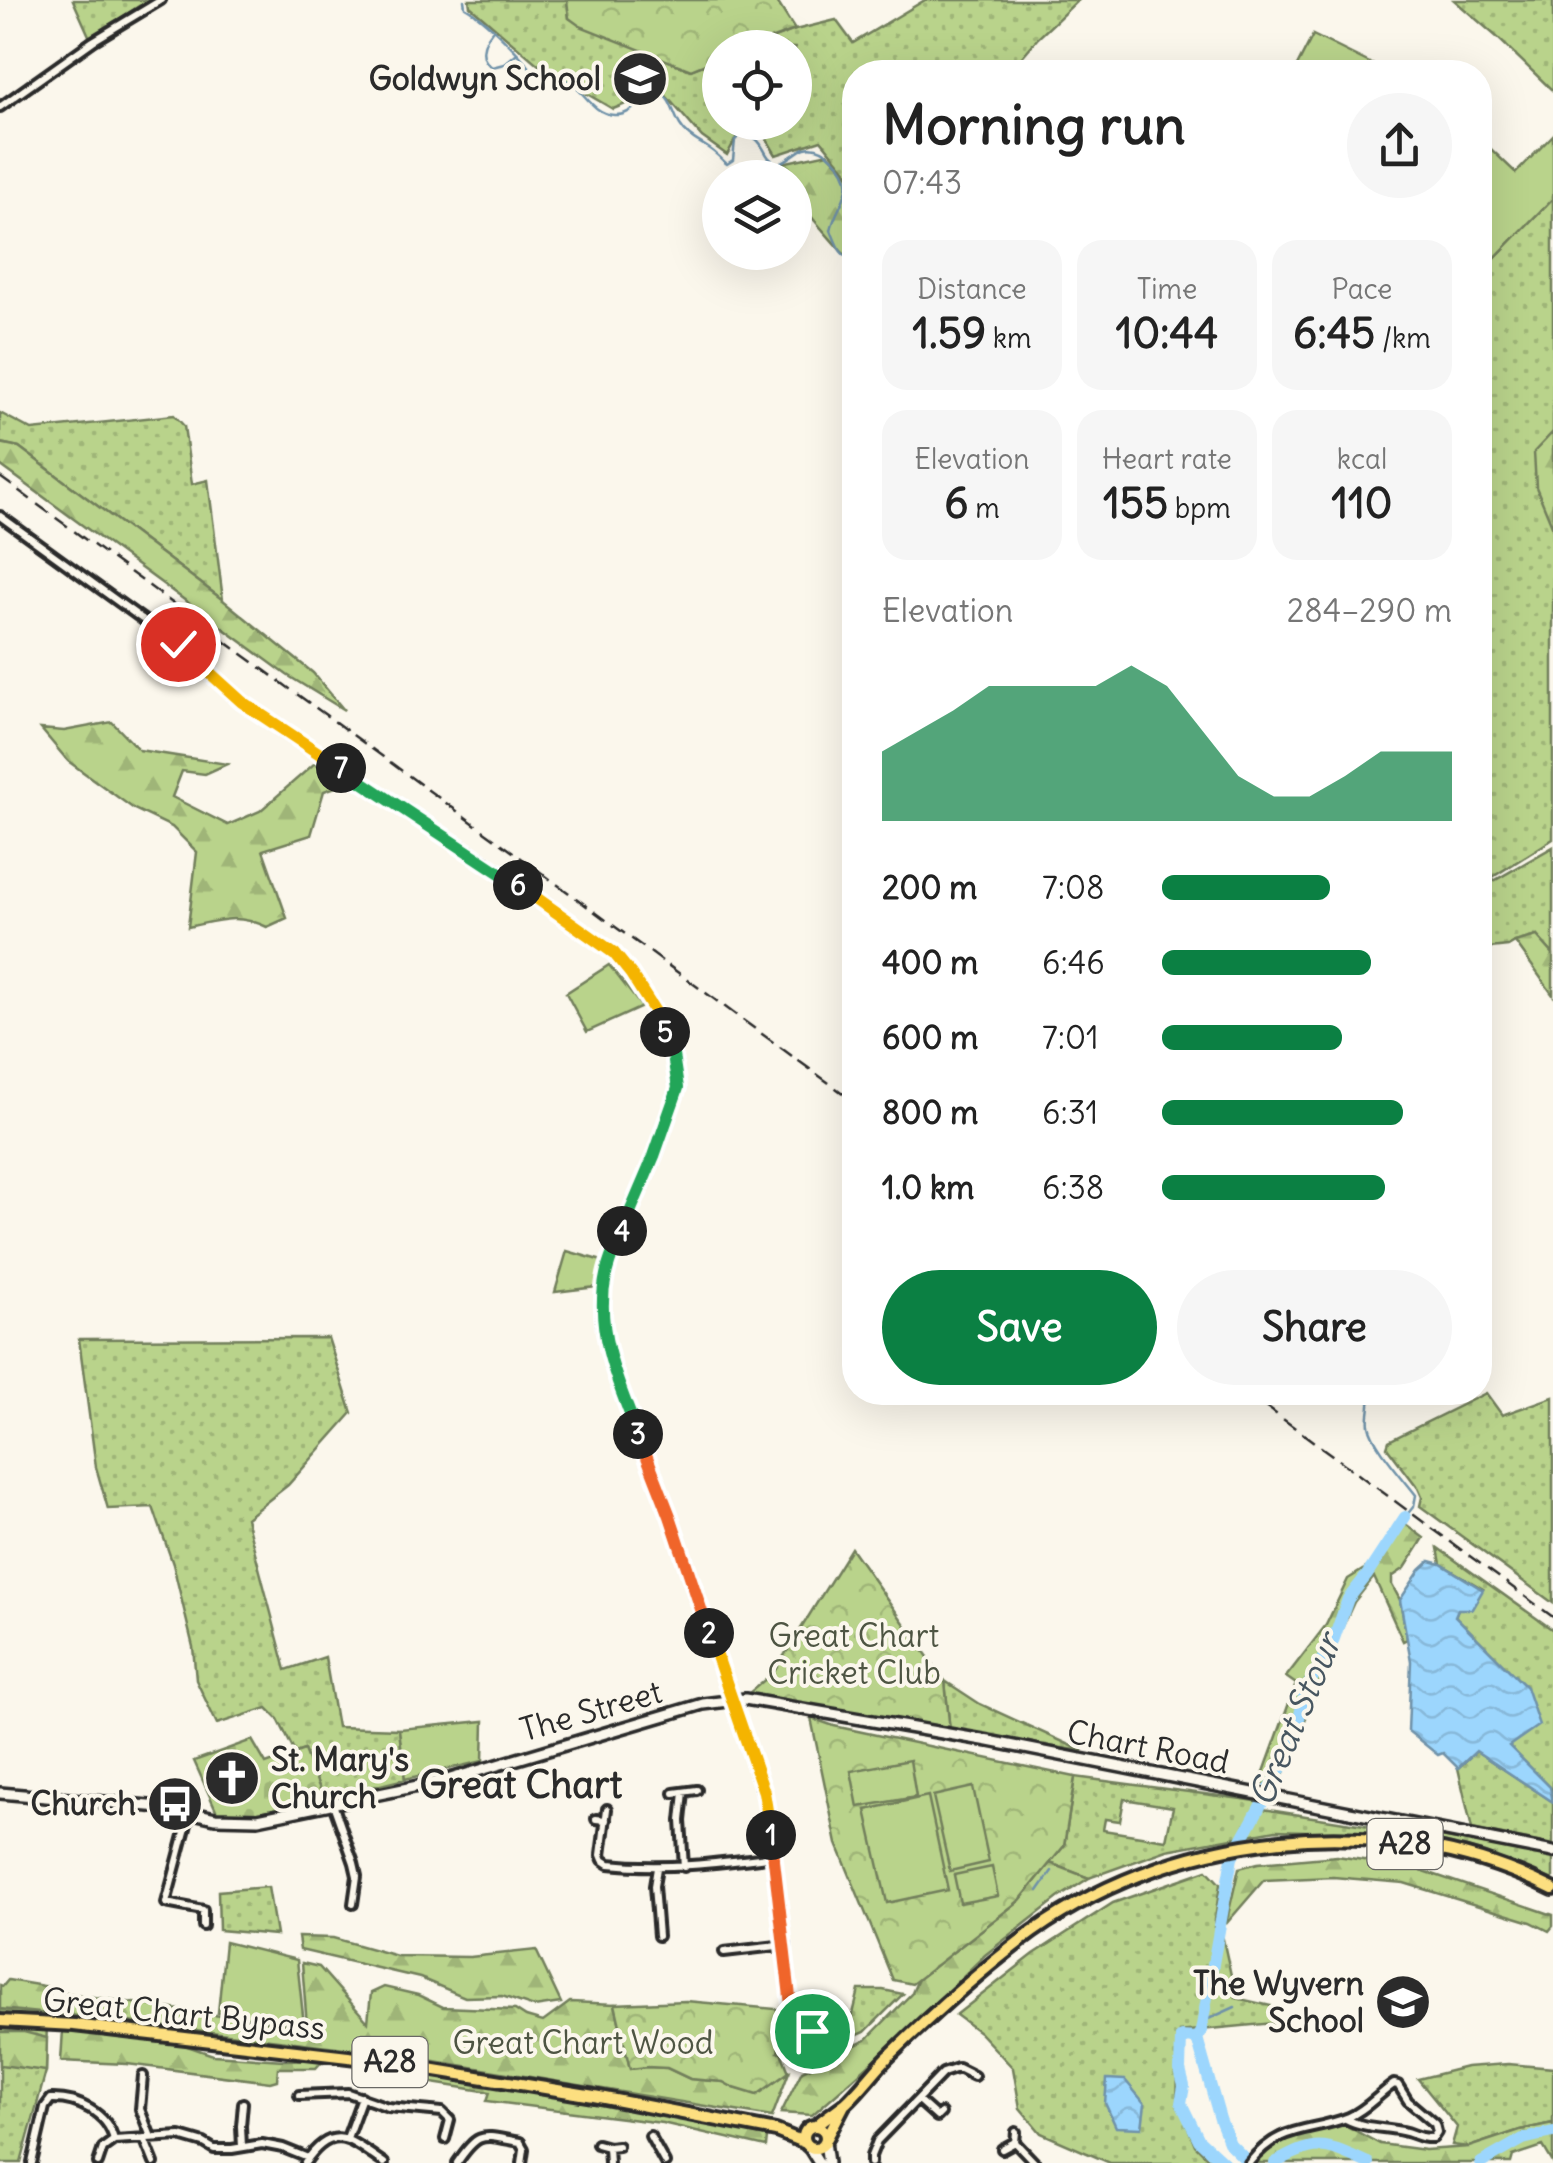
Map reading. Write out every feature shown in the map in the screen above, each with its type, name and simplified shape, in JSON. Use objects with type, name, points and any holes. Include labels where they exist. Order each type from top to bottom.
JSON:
[{"type":"main road","name":"A28","points":[[813,2126],[844,2104],[952,1996],[1022,1940],[1103,1891],[1167,1864],[1253,1844],[1326,1838],[1433,1848],[1494,1864],[1553,1889]]},
{"type":"main road","name":"Great Chart Bypass","points":[[0,2021],[74,2025],[335,2054],[594,2096],[776,2131],[808,2145]]},
{"type":"main road","name":"A28","points":[[826,2140],[844,2104]]},
{"type":"main road","name":"Great Chart Bypass","points":[[776,2131],[813,2126]]},
{"type":"main road","points":[[813,2126],[825,2131],[826,2140],[820,2148],[808,2145],[804,2134],[813,2126]]},
{"type":"street","points":[[0,107],[160,0]]},
{"type":"street","points":[[0,516],[178,644],[242,702],[484,861],[614,953],[659,1018],[672,1049],[678,1088],[606,1273],[602,1324],[617,1382],[670,1516],[768,1805],[797,2029]]},
{"type":"street","name":"Chart Road","points":[[732,1700],[745,1699],[989,1741],[1553,1852]]},
{"type":"street","name":"The Street","points":[[0,1792],[172,1808],[246,1820],[447,1780],[703,1704],[732,1700]]},
{"type":"street","points":[[674,1793],[697,1790]]},
{"type":"street","points":[[684,1792],[684,1867]]},
{"type":"street","points":[[333,1804],[357,1876],[353,1904]]},
{"type":"street","points":[[606,1810],[601,1851],[604,1860],[613,1864],[684,1867],[774,1856]]},
{"type":"street","points":[[190,1813],[166,1902],[203,1910],[204,1926]]},
{"type":"street","points":[[596,1819],[606,1820]]},
{"type":"street","points":[[654,1930],[657,1868]]},
{"type":"street","points":[[724,1952],[786,1946]]},
{"type":"street","points":[[806,2028],[814,2034],[816,2042],[809,2052],[799,2052],[792,2045],[790,2039],[797,2029],[806,2028]]},
{"type":"street","points":[[870,2163],[877,2141],[943,2074],[957,2063],[974,2076]]},
{"type":"street","points":[[143,2076],[140,2108],[154,2163]]},
{"type":"street","points":[[1250,2161],[1296,2129],[1359,2113],[1394,2084],[1436,2124],[1437,2132],[1434,2138],[1416,2137],[1406,2131],[1355,2124],[1346,2119]]},
{"type":"street","points":[[299,2095],[333,2092],[388,2106],[442,2112],[450,2120],[444,2139]]},
{"type":"street","points":[[348,2138],[362,2097]]},
{"type":"street","points":[[32,2163],[50,2099],[59,2098],[103,2117],[114,2140]]},
{"type":"street","points":[[918,2100],[937,2118],[941,2113]]},
{"type":"street","points":[[242,2147],[243,2104]]},
{"type":"street","points":[[1002,2149],[1014,2142],[1016,2132]]},
{"type":"street","points":[[98,2163],[103,2148],[114,2140],[180,2136],[214,2149],[262,2144],[283,2148],[307,2161],[326,2141],[348,2138],[384,2163]]},
{"type":"street","points":[[458,2163],[474,2140],[484,2136],[520,2142],[524,2149],[522,2163]]},
{"type":"street","points":[[650,2136],[666,2163]]},
{"type":"street","points":[[826,2140],[828,2163]]},
{"type":"street","points":[[1014,2142],[1035,2163]]},
{"type":"street","points":[[596,2144],[618,2146]]},
{"type":"street","points":[[808,2145],[819,2163]]},
{"type":"street","points":[[608,2147],[608,2163]]},
{"type":"green space","points":[[73,0],[148,0],[90,38]]},
{"type":"green space","points":[[469,0],[567,0],[569,18],[690,70],[702,66],[702,137],[661,90],[613,109],[541,67],[470,6]]},
{"type":"green space","points":[[567,0],[776,0],[795,30],[702,30],[702,65],[691,70],[580,26],[569,18]]},
{"type":"green space","points":[[925,0],[1078,0],[1019,60],[842,60],[842,165],[821,140],[776,155],[767,140],[812,140],[812,30],[795,30],[836,20],[853,43]]},
{"type":"green space","points":[[1454,0],[1553,0],[1553,91],[1498,38]]},
{"type":"green space","points":[[1313,35],[1364,60],[1300,60]]},
{"type":"green space","points":[[1553,135],[1553,198],[1492,261],[1492,150],[1516,173]]},
{"type":"green space","points":[[706,140],[735,140],[727,155]]},
{"type":"green space","points":[[828,153],[842,168],[842,252],[812,218],[812,160],[796,160]]},
{"type":"green space","points":[[1553,198],[1553,839],[1492,877],[1492,261]]},
{"type":"green space","points":[[0,413],[32,430],[174,415],[184,426],[192,484],[208,480],[223,600],[19,447],[0,443]]},
{"type":"green space","points":[[1553,432],[1553,528],[1536,487],[1534,452]]},
{"type":"green space","points":[[0,443],[19,447],[223,600],[313,673],[344,710],[287,675],[0,465]]},
{"type":"green space","points":[[112,722],[139,750],[227,764],[205,774],[182,771],[172,797],[228,825],[260,811],[315,763],[344,784],[324,791],[311,835],[263,850],[287,918],[267,927],[237,919],[188,927],[197,852],[172,827],[134,809],[68,761],[41,729],[64,731]]},
{"type":"green space","points":[[1553,847],[1553,954],[1537,936],[1492,948],[1492,882]]},
{"type":"green space","points":[[1537,936],[1553,954],[1553,995],[1515,942]]},
{"type":"green space","points":[[609,965],[642,1007],[587,1032],[566,993]]},
{"type":"green space","points":[[567,1251],[602,1261],[596,1287],[555,1292]]},
{"type":"green space","points":[[328,1338],[352,1413],[288,1485],[246,1518],[286,1670],[325,1657],[337,1727],[399,1729],[405,1779],[324,1799],[304,1750],[295,1753],[278,1719],[267,1708],[217,1724],[196,1680],[193,1647],[173,1564],[153,1507],[108,1509],[96,1467],[79,1339]]},
{"type":"green space","points":[[1553,1397],[1553,1603],[1420,1506],[1418,1488],[1387,1447],[1389,1441],[1462,1405],[1492,1405],[1492,1401],[1502,1415]]},
{"type":"green space","points":[[1399,1519],[1424,1538],[1405,1568],[1392,1577],[1407,1639],[1403,1641],[1374,1577],[1354,1602],[1338,1637],[1278,1788],[1260,1783],[1296,1684],[1286,1677],[1326,1625],[1348,1579],[1369,1566]]},
{"type":"green space","name":"Great Chart Cricket Club","points":[[851,1548],[945,1681],[950,1732],[748,1694],[774,1672]]},
{"type":"green space","points":[[1438,1548],[1553,1630],[1553,1796],[1550,1787],[1509,1746],[1526,1687],[1455,1616],[1483,1589],[1441,1564]]},
{"type":"green space","points":[[945,1681],[980,1704],[1083,1751],[950,1732]]},
{"type":"green space","points":[[811,1718],[1075,1777],[1064,1846],[1020,1900],[912,1984],[893,1980],[837,1844]]},
{"type":"green space","points":[[484,1721],[483,1761],[405,1779],[399,1729]]},
{"type":"green space","points":[[252,1740],[266,1764],[304,1750],[324,1799],[258,1812],[217,1812],[194,1761]]},
{"type":"green space","points":[[1476,1751],[1553,1802],[1553,1845],[1472,1829],[1458,1768]]},
{"type":"green space","points":[[910,1760],[916,1797],[858,1807],[851,1771]]},
{"type":"green space","points":[[1075,1777],[1257,1801],[1263,1809],[1553,1857],[1553,1880],[1485,1853],[1416,1835],[1276,1830],[1167,1850],[1089,1878],[1050,1863],[1064,1846]],"holes":[[[1124,1799],[1173,1807],[1166,1840],[1103,1830],[1105,1819],[1120,1821]]]},
{"type":"green space","points":[[973,1787],[989,1862],[950,1871],[933,1796]]},
{"type":"green space","points":[[928,1796],[948,1890],[887,1903],[866,1810]]},
{"type":"green space","points":[[1337,1856],[1415,1868],[1553,1915],[1553,1926],[1549,1931],[1404,1883],[1333,1877],[1264,1880],[1226,1924],[1239,1868]]},
{"type":"green space","points":[[1050,1863],[1089,1878],[985,1955],[812,2115],[781,2113],[802,2071],[866,2040],[912,1993],[918,1979],[1020,1900]]},
{"type":"green space","points":[[992,1867],[998,1896],[960,1903],[954,1875]]},
{"type":"green space","points":[[1207,1870],[1220,1884],[1214,1927],[1221,1930],[1236,1998],[1271,2006],[1275,2023],[1179,2032],[1177,2106],[1195,2145],[1213,2163],[1110,2163],[1041,2133],[1020,2108],[1013,2068],[979,2032],[956,2015],[1034,1954],[1113,1903]]},
{"type":"green space","points":[[268,1887],[276,1935],[219,1930],[218,1891]]},
{"type":"green space","name":"Great Chart Wood","points":[[298,1937],[333,1938],[397,1956],[470,1957],[536,1950],[561,2003],[534,2007],[502,1996],[465,1997],[420,1978],[300,1950]]},
{"type":"green space","points":[[225,1942],[297,1960],[304,2025],[218,2013]]},
{"type":"green space","name":"Great Chart Wood","points":[[302,1963],[319,1967],[368,2022],[371,1993],[384,1987],[418,1995],[443,2007],[515,2010],[543,2022],[570,2002],[615,2004],[630,2069],[667,2068],[690,2079],[724,2082],[757,2094],[789,2072],[772,2117],[386,2053],[61,2014],[60,1992],[307,2026]]},
{"type":"green space","points":[[8,1980],[50,1987],[49,2014],[0,2009],[0,1985]]},
{"type":"green space","points":[[859,1990],[903,1994],[865,2032],[819,2052],[850,2026]]},
{"type":"green space","points":[[686,2001],[787,2010],[778,2052],[789,2072],[757,2095],[723,2082],[690,2079],[667,2068],[630,2069],[615,2004]]},
{"type":"green space","points":[[0,2010],[47,2013],[46,2071],[21,2163],[0,2163]]},
{"type":"green space","points":[[63,2030],[176,2042],[213,2055],[324,2059],[316,2068],[278,2068],[277,2080],[270,2082],[127,2064],[61,2061]]},
{"type":"green space","points":[[0,2032],[24,2032],[47,2038],[46,2071],[0,2065]]},
{"type":"green space","points":[[359,2061],[683,2119],[767,2137],[766,2147],[662,2123],[487,2101],[490,2092],[356,2071]]},
{"type":"green space","points":[[1508,2064],[1553,2068],[1553,2123],[1469,2147],[1452,2145],[1457,2127],[1418,2079],[1466,2067]]},
{"type":"green space","points":[[1553,2123],[1553,2163],[1543,2146],[1513,2156],[1511,2163],[1254,2163],[1282,2140],[1343,2124],[1380,2144],[1425,2150],[1469,2147]]},
{"type":"water","points":[[1430,1561],[1483,1590],[1472,1609],[1458,1609],[1455,1616],[1526,1687],[1539,1725],[1509,1746],[1550,1787],[1553,1802],[1476,1751],[1458,1768],[1443,1753],[1438,1755],[1408,1731],[1411,1661],[1400,1600]]},
{"type":"water","points":[[1107,2079],[1125,2080],[1145,2104],[1142,2128],[1116,2127],[1105,2103]]},
{"type":"waterway","name":"Great Stour","points":[[464,0],[465,7],[503,38],[535,75],[563,78],[603,112],[622,114],[650,95],[660,93],[684,130],[727,164],[733,160],[735,140],[743,133],[757,140],[778,164],[805,148],[817,148],[828,153],[842,169]]},
{"type":"waterway","points":[[492,31],[483,50],[492,67],[504,64],[516,54]]},
{"type":"waterway","name":"Great Stour","points":[[842,203],[831,230],[842,253]]},
{"type":"waterway","name":"Great Stour","points":[[1370,1405],[1371,1433],[1416,1495],[1414,1506],[1405,1517]]},
{"type":"waterway","name":"Great Stour","points":[[1224,2163],[1199,2140],[1181,2103],[1181,2037],[1197,2038],[1201,2031],[1232,1858],[1286,1759],[1295,1738],[1305,1691],[1332,1644],[1348,1599],[1405,1517]]},
{"type":"waterway","points":[[1038,1891],[1052,1871]]},
{"type":"waterway","points":[[1201,2031],[1204,2021],[1235,2007]]},
{"type":"waterway","points":[[1197,2038],[1230,2144],[1249,2163]]},
{"type":"waterway","name":"Great Stour","points":[[1481,2163],[1523,2139],[1553,2132]]},
{"type":"waterway","name":"Great Stour","points":[[1275,2163],[1302,2150],[1322,2146],[1368,2163]]},
{"type":"railway","points":[[0,477],[842,1092]]},
{"type":"railway","points":[[1264,1405],[1553,1617]]},
{"type":"place","name":"Goldwyn School","points":[[640,79]]},
{"type":"place","name":"St. Mary's Church","points":[[232,1778]]},
{"type":"place","name":"Church","points":[[175,1804]]},
{"type":"place","name":"The Wyvern School","points":[[1403,2002]]},
{"type":"district","name":"Great Chart","points":[[521,1785]]},
{"type":"route","points":[[178,644],[242,702],[484,861],[614,953],[659,1018],[672,1049],[678,1088],[606,1273],[602,1324],[617,1382],[670,1516],[768,1805],[792,2011],[797,2029],[812,2031]]}]
